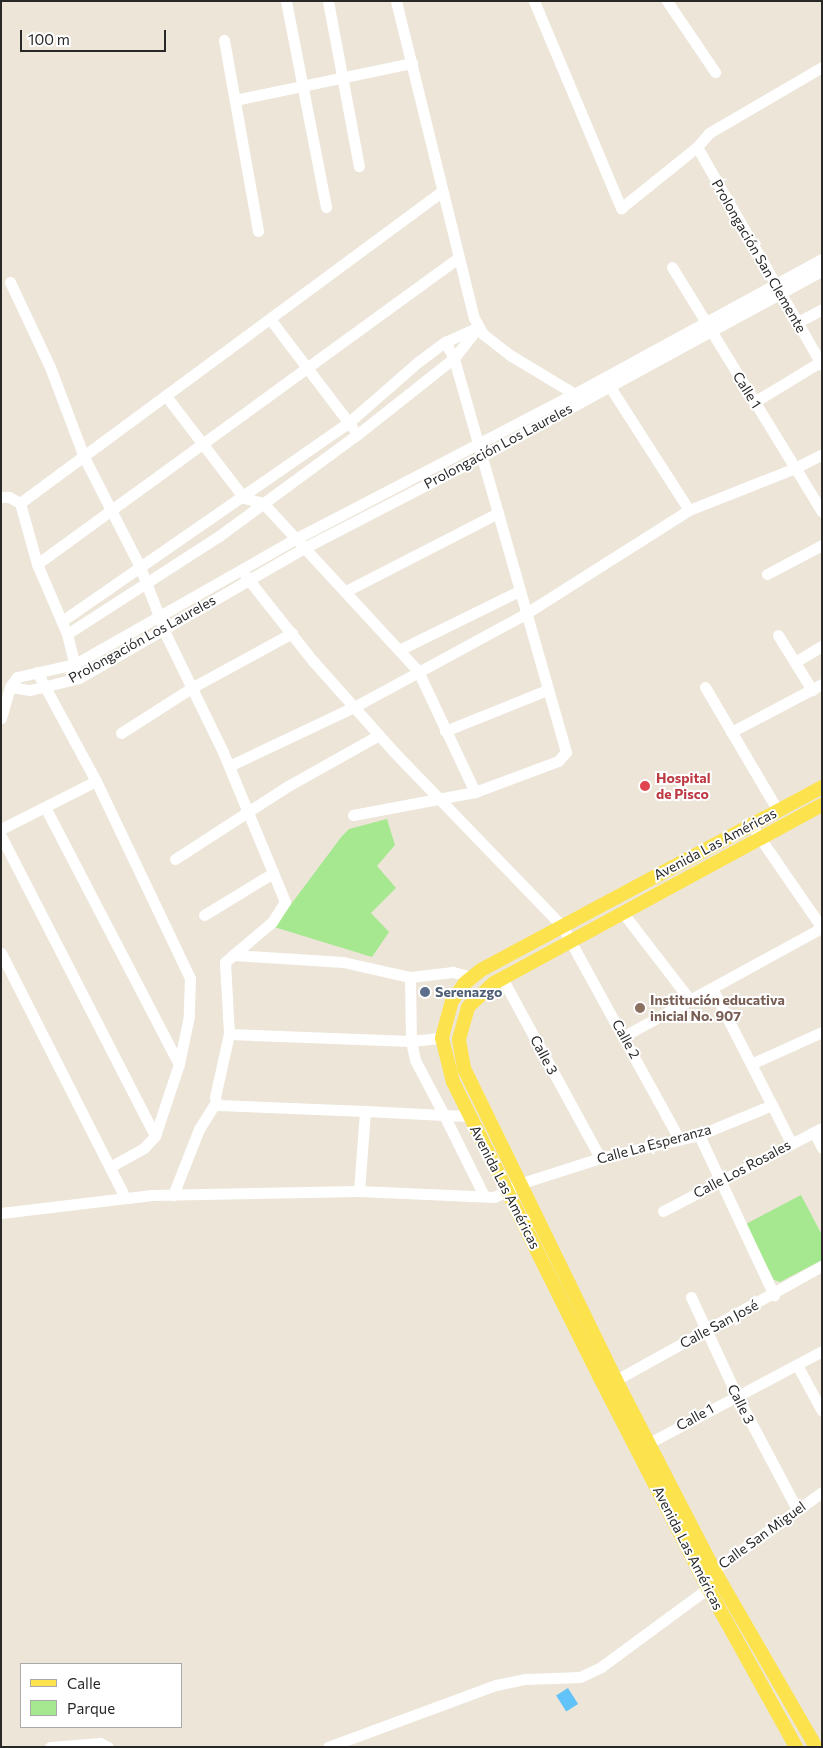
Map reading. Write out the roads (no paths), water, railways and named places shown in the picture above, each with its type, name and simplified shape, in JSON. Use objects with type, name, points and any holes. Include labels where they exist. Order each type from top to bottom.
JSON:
[{"type":"main road","name":"Avenida Las Américas","points":[[816,1747],[749,1630],[708,1579],[470,1116],[450,1073],[442,1038],[452,1001],[472,977],[562,926],[822,787]]},
{"type":"main road","name":"Avenida Las Américas","points":[[796,1747],[736,1638],[648,1442],[464,1068],[460,1048],[460,1027],[468,1007],[484,990],[502,978],[822,806]]},
{"type":"main road","points":[[736,1638],[749,1630]]},
{"type":"street","points":[[286,1],[326,207]]},
{"type":"street","points":[[328,1],[359,166]]},
{"type":"street","points":[[396,1],[441,192],[478,327],[510,356],[586,400]]},
{"type":"street","points":[[534,1],[619,207],[624,208],[633,201],[697,147],[709,133],[822,67]]},
{"type":"street","points":[[667,1],[715,72]]},
{"type":"street","points":[[224,40],[258,231]]},
{"type":"street","points":[[235,100],[342,75],[412,63]]},
{"type":"street","name":"Prolongación San Clemente","points":[[697,147],[777,291],[821,363]]},
{"type":"street","points":[[20,503],[441,192]]},
{"type":"street","points":[[37,564],[112,512],[458,258]]},
{"type":"street","points":[[777,291],[822,259]]},
{"type":"street","name":"Calle 1","points":[[672,267],[822,512]]},
{"type":"street","name":"Prolongación Los Laureles","points":[[708,328],[610,387],[248,579],[161,622],[75,664],[17,677],[10,687],[23,690],[45,687],[79,678],[161,622],[240,570],[297,538],[574,394],[708,328],[777,291],[822,271]]},
{"type":"street","points":[[10,282],[50,367],[84,457],[140,567],[161,622],[193,687],[228,766],[285,902],[281,912],[225,962],[229,1034],[215,1103],[199,1129],[173,1195]]},
{"type":"street","points":[[796,323],[822,309]]},
{"type":"street","points":[[270,319],[358,434]]},
{"type":"street","points":[[62,621],[244,498],[348,423],[418,362],[445,342],[478,327]]},
{"type":"street","points":[[67,634],[147,585],[358,434],[454,358],[478,327]]},
{"type":"street","points":[[353,815],[441,801],[475,792],[558,761],[564,756],[454,358],[445,342]]},
{"type":"street","points":[[754,402],[821,363]]},
{"type":"street","points":[[610,387],[689,510]]},
{"type":"street","points":[[166,396],[205,444],[244,498],[263,503],[306,547],[418,671],[475,792]]},
{"type":"street","points":[[228,766],[354,706],[525,614],[689,510],[795,468],[822,454]]},
{"type":"street","points":[[1,497],[9,496],[20,503],[37,564],[67,634],[79,678]]},
{"type":"street","points":[[346,591],[498,513]]},
{"type":"street","points":[[767,574],[822,545]]},
{"type":"street","name":"Calle 2","points":[[240,570],[378,735],[562,926],[679,1139]]},
{"type":"street","points":[[399,650],[519,591]]},
{"type":"street","points":[[121,733],[193,687],[292,634]]},
{"type":"street","points":[[731,732],[817,687],[795,662],[778,635]]},
{"type":"street","points":[[795,662],[822,646]]},
{"type":"street","points":[[37,672],[96,781],[190,978],[189,1016],[179,1064],[155,1136],[144,1148],[112,1166]]},
{"type":"street","points":[[1,718],[10,687]]},
{"type":"street","points":[[705,687],[778,811]]},
{"type":"street","points":[[445,731],[547,690]]},
{"type":"street","points":[[176,859],[378,735]]},
{"type":"street","points":[[1,830],[96,781]]},
{"type":"street","points":[[45,807],[179,1064]]},
{"type":"street","points":[[624,1036],[821,928],[758,840],[751,826]]},
{"type":"street","points":[[1,836],[155,1136]]},
{"type":"street","points":[[204,915],[273,873]]},
{"type":"street","points":[[623,913],[690,1000]]},
{"type":"street","points":[[1,952],[112,1166],[125,1197]]},
{"type":"street","points":[[233,955],[343,962],[410,978],[453,972],[472,977]]},
{"type":"street","points":[[410,978],[411,1041],[415,1060],[484,1196]]},
{"type":"street","name":"Calle 3","points":[[502,978],[600,1158]]},
{"type":"street","points":[[712,988],[753,1063],[791,1143]]},
{"type":"street","points":[[753,1063],[822,1032]]},
{"type":"street","points":[[229,1034],[411,1041],[442,1038]]},
{"type":"street","points":[[215,1103],[470,1116]]},
{"type":"street","name":"Calle La Esperanza","points":[[1,1213],[125,1197],[173,1195],[359,1191],[498,1196],[522,1183],[600,1158],[699,1135],[772,1105]]},
{"type":"street","points":[[359,1191],[365,1111]]},
{"type":"street","points":[[818,1130],[822,1148]]},
{"type":"street","name":"Calle Los Rosales","points":[[663,1211],[718,1180],[818,1130]]},
{"type":"street","points":[[699,1135],[718,1180],[774,1295]]},
{"type":"street","name":"Calle San José","points":[[616,1380],[774,1295],[822,1266]]},
{"type":"street","name":"Calle 3","points":[[690,1297],[736,1394],[797,1509]]},
{"type":"street","name":"Calle 1","points":[[648,1442],[736,1394],[797,1365],[822,1350]]},
{"type":"street","points":[[797,1365],[821,1407]]},
{"type":"street","name":"Calle San Miguel","points":[[328,1747],[496,1686],[525,1679],[580,1677],[601,1667],[708,1579],[797,1509],[822,1492]]},
{"type":"street","points":[[50,1747],[100,1743],[108,1747]]},
{"type":"water","points":[[568,1688],[578,1704],[566,1712],[556,1695]]},
{"type":"place","name":"Hospital de Pisco","points":[[645,786]]},
{"type":"place","name":"Serenazgo","points":[[425,992]]},
{"type":"place","name":"Institución educativa inicial No. 907","points":[[640,1008]]}]
